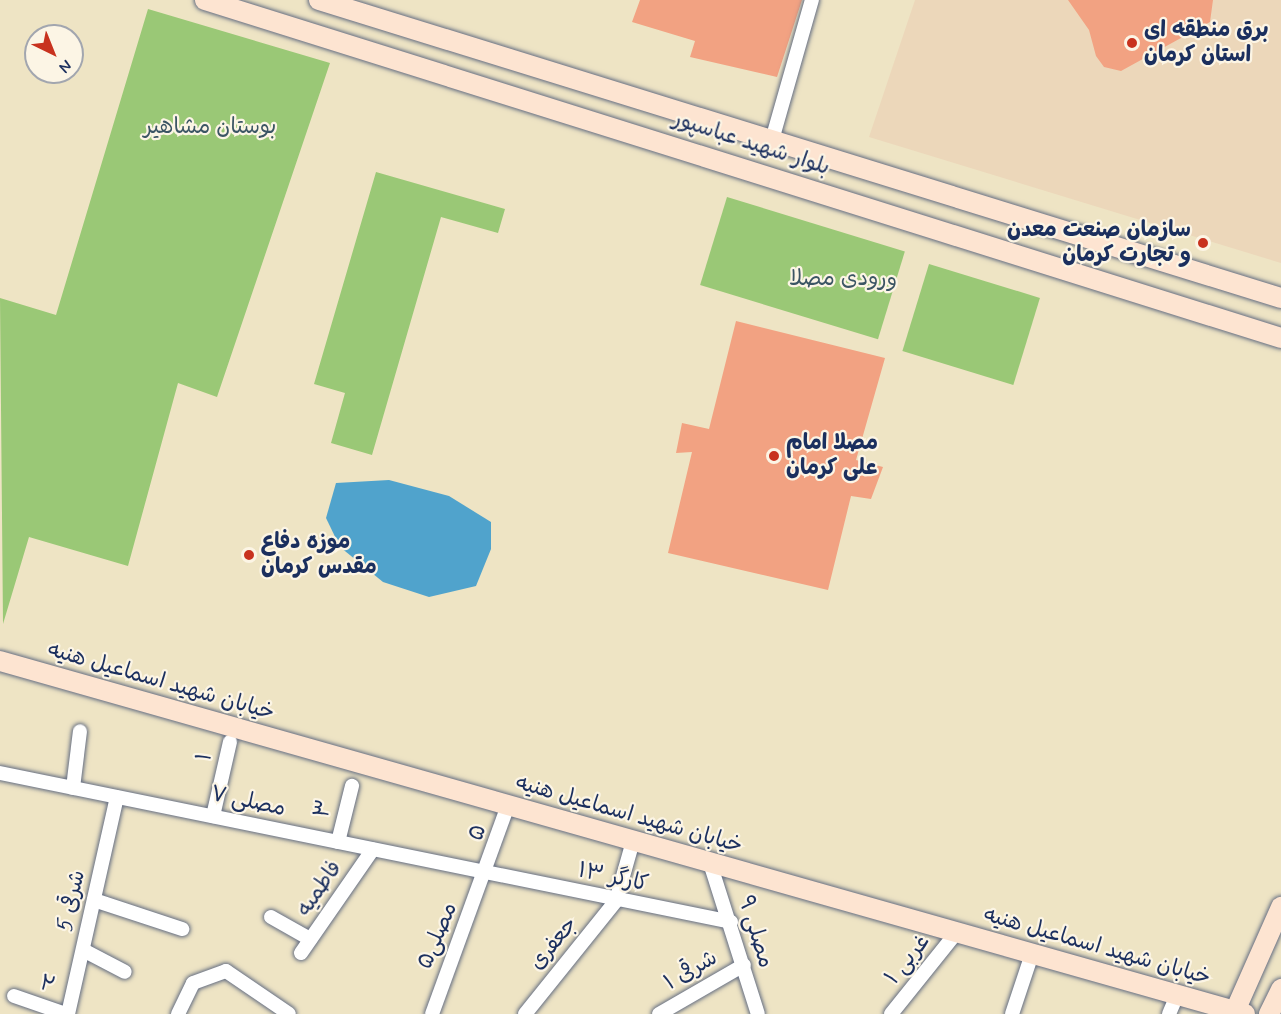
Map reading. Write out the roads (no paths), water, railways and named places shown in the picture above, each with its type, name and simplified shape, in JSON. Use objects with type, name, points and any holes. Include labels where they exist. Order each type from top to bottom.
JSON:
[{"type":"main road","name":"بلوار شهید عباسپور","points":[[205,0],[680,146],[1281,338]]},
{"type":"main road","name":"بلوار شهید عباسپور","points":[[319,0],[1281,298]]},
{"type":"main road","points":[[680,146],[691,115]]},
{"type":"main road","name":"خیابان شهید اسماعیل هنیه","points":[[0,662],[1240,1013]]},
{"type":"main road","points":[[1240,1013],[1281,907]]},
{"type":"main road","points":[[1269,1014],[1281,989]]},
{"type":"street","points":[[772,140],[812,0]]},
{"type":"street","points":[[73,788],[80,731]]},
{"type":"street","name":"۱","points":[[213,816],[230,742]]},
{"type":"street","name":"مصلی ۷","points":[[0,773],[488,872]]},
{"type":"street","name":"۳","points":[[338,842],[352,786]]},
{"type":"street","name":"شرقی 5","points":[[67,1014],[117,797]]},
{"type":"street","name":"۵","points":[[488,872],[508,805]]},
{"type":"street","points":[[616,901],[633,840]]},
{"type":"street","name":"فاطمیه","points":[[301,953],[373,849]]},
{"type":"street","name":"مصلی ۹","points":[[710,863],[731,922],[758,1014]]},
{"type":"street","name":"کارگر ۱۳","points":[[488,872],[616,901],[731,922]]},
{"type":"street","name":"مصلی۵","points":[[432,1014],[488,872]]},
{"type":"street","points":[[94,900],[182,929]]},
{"type":"street","name":"جعفری","points":[[525,1014],[616,901]]},
{"type":"street","points":[[271,916],[310,939]]},
{"type":"street","name":"۱ غربی","points":[[891,1014],[957,932]]},
{"type":"street","points":[[83,950],[125,972]]},
{"type":"street","points":[[1012,1014],[1032,954]]},
{"type":"street","name":"۱ شرقی","points":[[659,1014],[744,965]]},
{"type":"street","points":[[178,1014],[193,982],[226,971],[289,1014]]},
{"type":"street","points":[[1169,1014],[1177,994]]},
{"type":"street","name":"۲","points":[[14,996],[67,1014]]},
{"type":"water","points":[[389,480],[449,496],[491,522],[491,549],[476,586],[429,597],[383,582],[340,547],[326,518],[336,483]]},
{"type":"place","name":"برق منطقه ای استان کرمان","points":[[1132,43]]},
{"type":"place","name":"سازمان صنعت معدن و تجارت کرمان","points":[[1203,243]]},
{"type":"place","name":"مصلا امام علی کرمان","points":[[774,456]]},
{"type":"place","name":"موزه دفاع مقدس کرمان","points":[[249,555]]},
{"type":"park label","name":"بوستان مشاهیر","points":[[210,128]]},
{"type":"park label","name":"ورودی مصلا","points":[[843,280]]}]
